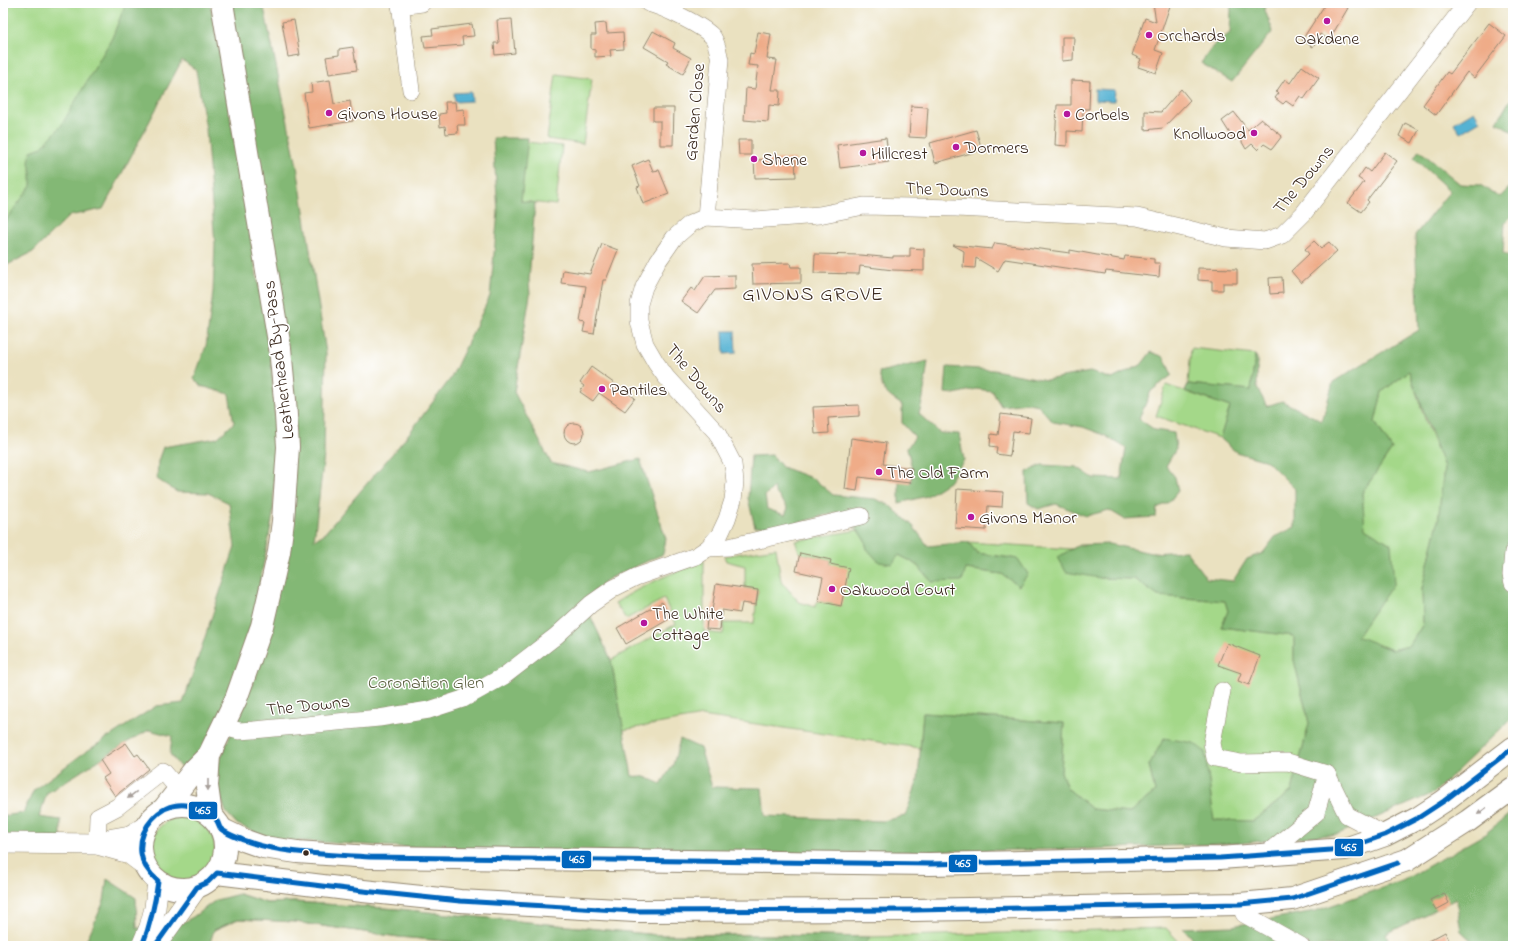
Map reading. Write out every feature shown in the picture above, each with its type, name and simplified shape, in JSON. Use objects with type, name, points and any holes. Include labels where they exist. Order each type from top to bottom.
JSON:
[{"type":"highway","name":"Leatherhead By-Pass","points":[[163,810],[194,770],[209,755],[224,727],[248,668],[262,626],[272,590],[283,521],[288,447],[280,348],[222,3]]},
{"type":"highway","points":[[216,822],[225,840],[225,852],[223,863],[217,873],[208,882],[197,887],[184,890],[170,888],[151,873],[141,852],[142,839],[147,826],[153,818],[163,810],[174,806],[184,805],[198,808],[216,822],[246,841],[263,847],[297,852],[370,857],[930,864],[1212,858],[1265,855],[1345,849],[1385,835],[1418,818],[1444,801],[1513,748]]},
{"type":"highway","name":"Leatherhead By-Pass","points":[[209,755],[208,786],[216,822]]},
{"type":"highway","points":[[217,873],[460,901],[635,911],[913,910],[1240,904],[1292,899],[1407,860],[1468,821],[1513,788]]},
{"type":"main road","points":[[97,844],[130,836],[147,826]]},
{"type":"main road","points":[[3,843],[97,844],[129,853],[151,873],[155,908],[150,928],[142,946]]},
{"type":"main road","points":[[155,946],[197,887]]},
{"type":"street","points":[[411,90],[400,4],[422,3]]},
{"type":"street","name":"Garden Close","points":[[648,3],[690,21],[712,37],[717,47],[720,60],[706,217]]},
{"type":"street","name":"The Downs","points":[[224,727],[240,731],[379,718],[430,710],[463,699],[504,676],[556,636],[591,604],[614,588],[636,577],[696,556],[708,548],[720,534],[727,519],[735,482],[733,464],[717,432],[666,377],[656,363],[645,344],[639,321],[639,304],[647,281],[658,261],[674,238],[690,224],[706,217],[755,220],[819,215],[864,206],[1010,210],[1137,218],[1226,238],[1265,241],[1282,235],[1302,214],[1467,3]]},
{"type":"street","name":"The Downs","points":[[708,548],[729,547],[861,516]]},
{"type":"street","points":[[1513,552],[1511,575],[1513,583]]},
{"type":"street","points":[[1222,691],[1212,743],[1215,758],[1241,763],[1288,762],[1327,774],[1346,815],[1385,835]]},
{"type":"street","points":[[97,844],[98,817],[118,807],[163,772],[179,790]]},
{"type":"street","points":[[1265,855],[1316,813],[1327,774]]},
{"type":"street","points":[[1240,904],[1244,914],[1301,946]]},
{"type":"green space","points":[[3,3],[143,3],[113,75],[3,227]]},
{"type":"green space","points":[[126,3],[210,3],[270,345],[276,432],[273,515],[254,613],[235,686],[214,734],[190,763],[180,767],[170,754],[172,736],[149,730],[47,793],[39,817],[61,820],[61,838],[3,836],[3,816],[23,813],[34,790],[81,755],[156,706],[183,703],[235,547],[229,503],[208,493],[177,492],[157,479],[158,461],[163,447],[217,438],[234,423],[229,394],[201,386],[194,379],[206,346],[213,292],[215,244],[206,129],[196,70],[182,60],[103,209],[69,216],[33,252],[3,267],[3,224],[31,186],[29,162],[31,151],[42,147],[61,126],[112,38]]},
{"type":"green space","name":"Coronation Glen","points":[[231,3],[263,3],[297,166],[326,353],[324,455],[314,540],[324,534],[404,440],[451,378],[490,296],[498,212],[493,138],[528,138],[521,201],[535,203],[529,280],[530,295],[514,392],[551,463],[589,472],[640,459],[666,539],[663,554],[610,578],[583,600],[611,660],[632,776],[645,777],[661,784],[673,765],[680,739],[700,748],[712,787],[762,788],[765,816],[883,821],[905,816],[918,780],[923,713],[1064,723],[1061,772],[1067,788],[1092,809],[1129,813],[1155,792],[1149,765],[1164,738],[1194,743],[1205,752],[1214,820],[1253,821],[1292,791],[1309,723],[1294,660],[1294,636],[1221,627],[1228,611],[1225,601],[1158,596],[1134,579],[1100,578],[1066,572],[1058,557],[1079,545],[1109,544],[1151,553],[1186,551],[1206,578],[1233,581],[1247,559],[1263,553],[1275,537],[1295,527],[1295,489],[1267,461],[1236,452],[1220,438],[1230,407],[1185,391],[1188,384],[1251,390],[1255,355],[1257,358],[1257,388],[1267,406],[1282,401],[1322,421],[1333,382],[1419,330],[1415,235],[1450,191],[1414,158],[1419,150],[1460,184],[1480,185],[1500,197],[1513,184],[1513,214],[1505,222],[1503,253],[1513,258],[1513,717],[1434,793],[1338,834],[1242,843],[1089,849],[813,853],[468,851],[269,839],[237,824],[226,812],[218,789],[218,764],[253,682],[293,491]],"holes":[[[1409,371],[1444,467],[1438,522],[1422,589],[1423,624],[1409,646],[1392,650],[1357,636],[1394,583],[1391,544],[1365,528],[1362,493],[1392,449],[1375,422],[1382,392]]]},
{"type":"green space","points":[[1230,3],[1268,3],[1264,8],[1273,31],[1232,82],[1201,63],[1213,46],[1230,33]]},
{"type":"green space","points":[[556,74],[592,79],[583,144],[547,139]]},
{"type":"green space","points":[[1510,100],[1513,101],[1513,132],[1497,122]]},
{"type":"green space","points":[[527,142],[562,146],[556,205],[521,201]]},
{"type":"green space","points":[[1191,348],[1255,355],[1251,390],[1188,384]]},
{"type":"green space","points":[[1151,352],[1164,357],[1172,375],[1151,391],[1139,419],[1155,430],[1174,433],[1176,449],[1166,466],[1175,477],[1178,491],[1169,502],[1157,508],[1156,517],[1124,519],[1109,510],[1086,516],[1056,504],[1038,509],[1028,503],[1027,472],[1042,465],[1077,467],[1093,478],[1121,479],[1126,448],[1104,435],[1083,427],[1053,422],[1038,405],[1028,403],[1001,406],[992,391],[976,389],[954,394],[945,393],[947,367],[994,370],[1046,380],[1090,372],[1112,379],[1141,365]]},
{"type":"green space","points":[[928,361],[923,398],[919,414],[940,433],[959,434],[964,460],[949,482],[927,496],[899,503],[899,481],[911,482],[912,468],[907,448],[915,437],[902,423],[902,405],[892,398],[883,388],[879,372]]},
{"type":"green space","points":[[1409,371],[1426,422],[1444,467],[1438,522],[1422,589],[1423,624],[1409,646],[1392,650],[1357,637],[1373,612],[1391,544],[1364,528],[1362,493],[1392,449],[1375,422],[1382,392]]},
{"type":"green space","points":[[1166,385],[1230,407],[1220,438],[1156,416]]},
{"type":"green space","points":[[772,455],[782,467],[814,479],[833,495],[875,499],[889,505],[913,526],[928,546],[968,542],[977,553],[1018,559],[1028,574],[1019,586],[1002,574],[966,569],[962,581],[932,582],[916,564],[899,555],[892,564],[879,562],[867,549],[865,541],[858,530],[836,512],[791,525],[755,527],[748,498],[751,456]],"holes":[[[774,487],[775,492],[788,508],[785,515],[767,509],[765,496]]]},
{"type":"green space","points":[[858,530],[865,541],[867,549],[899,555],[916,564],[932,582],[966,569],[1002,574],[1019,585],[1018,559],[977,553],[968,542],[1072,549],[1058,558],[1100,578],[1134,579],[1158,596],[1225,601],[1228,611],[1221,627],[1294,636],[1294,660],[1309,723],[1292,791],[1253,821],[1214,820],[1205,752],[1149,765],[1155,792],[1129,813],[1092,809],[1067,788],[1061,772],[1064,723],[923,713],[920,748],[702,716],[623,730],[611,660],[676,624],[664,599],[626,619],[615,603],[658,579],[704,561],[704,632],[723,634],[724,623],[754,623],[758,590],[745,588],[745,566],[726,561],[724,556],[776,548],[781,581],[799,602],[815,607],[818,601],[841,606],[830,564],[831,560],[800,553],[795,541]]},
{"type":"green space","points":[[1513,811],[1513,946],[1476,945],[1461,931],[1456,899],[1386,934],[1390,946],[1200,946],[1183,928],[1232,926],[1315,911],[1402,881],[1485,834]]},
{"type":"green space","points":[[183,817],[201,823],[209,831],[215,849],[209,867],[201,875],[183,881],[165,875],[157,867],[151,849],[157,831],[165,823]]},
{"type":"green space","points":[[107,879],[136,898],[137,928],[169,930],[193,917],[216,900],[239,894],[267,903],[294,902],[398,909],[657,935],[870,937],[863,946],[502,946],[399,937],[295,922],[238,919],[214,930],[209,946],[84,946],[104,901]]},
{"type":"green space","points":[[239,894],[267,903],[294,902],[398,909],[657,935],[870,937],[1166,928],[1183,946],[502,946],[399,937],[295,922],[238,919],[214,930]]},
{"type":"water","points":[[1095,89],[1115,90],[1114,101],[1095,100]]},
{"type":"water","points":[[471,92],[472,101],[455,102],[454,93]]},
{"type":"water","points":[[1474,111],[1480,121],[1460,133],[1454,123]]},
{"type":"water","points":[[723,331],[735,331],[736,353],[724,354]]},
{"type":"building","name":"Orchards","points":[[1153,3],[1171,3],[1155,50],[1163,53],[1156,73],[1138,67],[1141,59],[1132,55],[1145,18],[1156,22]]},
{"type":"building","name":"Oakdene","points":[[1326,3],[1340,3],[1348,8],[1329,40],[1320,34],[1313,47],[1302,40]]},
{"type":"building","points":[[512,19],[515,53],[495,55],[494,43],[499,43],[497,20]]},
{"type":"building","points":[[294,20],[300,55],[288,57],[282,22]]},
{"type":"building","points":[[606,23],[607,33],[623,32],[624,49],[610,50],[611,56],[595,57],[595,50],[591,49],[591,35],[596,35],[595,24]]},
{"type":"building","points":[[1489,23],[1506,36],[1474,78],[1467,72],[1436,115],[1423,105],[1447,72],[1450,74]]},
{"type":"building","points":[[472,24],[474,36],[462,37],[463,45],[425,48],[423,36],[433,35],[432,29]]},
{"type":"building","points":[[653,31],[675,43],[673,48],[691,58],[683,74],[666,64],[668,61],[644,47]]},
{"type":"building","points":[[758,32],[771,34],[767,59],[777,60],[772,90],[780,90],[779,106],[769,105],[768,122],[744,120],[746,88],[755,89],[758,66],[748,65],[750,53],[754,54]]},
{"type":"building","points":[[1062,37],[1074,37],[1073,60],[1062,61]]},
{"type":"building","points":[[353,47],[357,70],[329,74],[326,57],[339,55],[339,49]]},
{"type":"building","points":[[1302,66],[1319,78],[1304,99],[1300,96],[1293,106],[1286,101],[1283,104],[1275,98],[1279,93],[1276,92],[1285,79],[1290,83]]},
{"type":"building","name":"Givons House","points":[[330,80],[334,104],[350,101],[353,121],[309,128],[304,93],[312,92],[311,83]]},
{"type":"building","name":"Corbels","points":[[1071,80],[1090,81],[1089,109],[1083,109],[1082,132],[1067,131],[1067,146],[1055,145],[1057,105],[1071,105]]},
{"type":"building","points":[[1181,89],[1190,100],[1163,128],[1145,130],[1145,111],[1161,112]]},
{"type":"building","points":[[445,102],[455,102],[456,110],[464,109],[465,125],[457,125],[458,133],[446,134],[445,126],[440,127],[439,114],[446,113]]},
{"type":"building","points":[[911,106],[928,107],[926,138],[909,137]]},
{"type":"building","points":[[653,108],[674,108],[673,145],[660,145],[660,121],[653,121]]},
{"type":"building","name":"Knollwood","points":[[1234,112],[1248,130],[1261,119],[1282,136],[1272,149],[1264,144],[1258,150],[1252,144],[1246,149],[1239,137],[1234,140],[1222,121]]},
{"type":"building","points":[[1405,123],[1419,130],[1412,143],[1399,136]]},
{"type":"building","name":"Dormers","points":[[976,130],[982,150],[935,163],[930,143]]},
{"type":"building","name":"Hillcrest","points":[[886,138],[889,162],[840,168],[837,145]]},
{"type":"building","points":[[738,140],[751,140],[751,155],[739,155]]},
{"type":"building","points":[[1385,152],[1397,161],[1367,200],[1369,202],[1361,212],[1348,203],[1364,182],[1358,178],[1365,168],[1370,172]]},
{"type":"building","points":[[648,159],[653,171],[659,170],[669,194],[643,204],[637,187],[640,186],[632,166]]},
{"type":"building","name":"Shene","points":[[795,159],[796,177],[755,178],[754,160]]},
{"type":"building","points":[[1314,241],[1321,248],[1329,242],[1337,251],[1301,283],[1291,271],[1309,254],[1305,249]]},
{"type":"building","points":[[995,243],[1070,253],[1070,250],[1124,260],[1125,256],[1154,259],[1154,263],[1160,263],[1159,277],[1106,271],[1105,274],[1005,259],[998,271],[976,258],[975,268],[963,267],[964,251],[953,245],[992,249]]},
{"type":"building","points":[[602,244],[618,250],[606,280],[603,280],[594,334],[583,332],[585,323],[580,322],[586,286],[561,283],[563,270],[590,274]]},
{"type":"building","points":[[910,248],[924,249],[924,271],[893,270],[860,266],[859,274],[814,273],[815,254],[860,255],[893,258],[893,256],[910,256]]},
{"type":"building","points":[[790,263],[791,267],[801,267],[801,283],[753,284],[752,264]]},
{"type":"building","points":[[1198,268],[1237,269],[1237,283],[1223,283],[1223,290],[1212,290],[1212,281],[1198,280]]},
{"type":"building","points":[[735,275],[735,289],[715,290],[698,313],[681,301],[691,288],[695,291],[705,276]]},
{"type":"building","points":[[1282,277],[1283,293],[1270,294],[1269,278]]},
{"type":"building","name":"Pantiles","points":[[591,367],[635,398],[625,411],[599,393],[593,401],[580,392],[584,386],[580,383]]},
{"type":"building","points":[[859,405],[859,416],[828,418],[829,433],[815,434],[813,407]]},
{"type":"building","points":[[1001,414],[1031,418],[1029,433],[1013,431],[1010,456],[996,454],[997,447],[990,446],[991,434],[998,435]]},
{"type":"building","points":[[574,423],[581,426],[584,433],[581,440],[574,443],[567,440],[564,433],[567,426]]},
{"type":"building","points":[[851,438],[886,443],[883,464],[912,468],[910,483],[859,477],[857,491],[845,489]]},
{"type":"building","name":"Givons Manor","points":[[957,489],[1003,492],[1002,507],[988,506],[986,530],[955,528]]},
{"type":"building","name":"Oakwood Court","points":[[800,553],[831,560],[830,564],[849,568],[841,606],[818,601],[823,577],[796,571]]},
{"type":"building","points":[[716,584],[758,590],[756,605],[742,603],[740,613],[722,610],[720,630],[706,629],[708,611],[712,611]]},
{"type":"building","name":"The White Cottage","points":[[662,602],[671,618],[626,644],[617,628]]},
{"type":"building","points":[[1227,643],[1260,656],[1249,685],[1238,681],[1241,673],[1218,665]]},
{"type":"building","points":[[126,743],[135,756],[138,754],[149,769],[115,796],[103,778],[109,774],[100,760]]},
{"type":"building","points":[[1444,893],[1449,903],[1436,910],[1430,900]]},
{"type":"building","points":[[1445,932],[1452,946],[1419,946]]},
{"type":"transit line","name":"465","points":[[142,946],[148,930],[156,898],[158,881],[149,872],[143,861],[141,853],[143,835],[152,819],[167,808],[176,805],[185,805],[203,810],[215,818],[223,831],[259,845],[274,849],[306,853],[370,857],[930,864],[1220,858],[1345,849],[1385,835],[1418,818],[1444,801],[1513,748]]},
{"type":"transit line","name":"465","points":[[155,946],[197,887],[208,882],[217,873],[460,901],[635,911],[913,910],[1240,904],[1292,899],[1398,863]]},
{"type":"place","name":"Oakdene","points":[[1327,21]]},
{"type":"place","name":"Orchards","points":[[1149,35]]},
{"type":"place","name":"Givons House","points":[[329,113]]},
{"type":"place","name":"Corbels","points":[[1067,114]]},
{"type":"place","name":"Knollwood","points":[[1254,133]]},
{"type":"place","name":"Dormers","points":[[956,147]]},
{"type":"place","name":"Hillcrest","points":[[863,153]]},
{"type":"place","name":"Shene","points":[[754,159]]},
{"type":"place","name":"Pantiles","points":[[602,389]]},
{"type":"place","name":"The Old Farm","points":[[879,472]]},
{"type":"place","name":"Givons Manor","points":[[971,517]]},
{"type":"place","name":"Oakwood Court","points":[[832,589]]},
{"type":"place","name":"The White Cottage","points":[[644,623]]},
{"type":"district","name":"GIVONS GROVE","points":[[813,293]]}]
